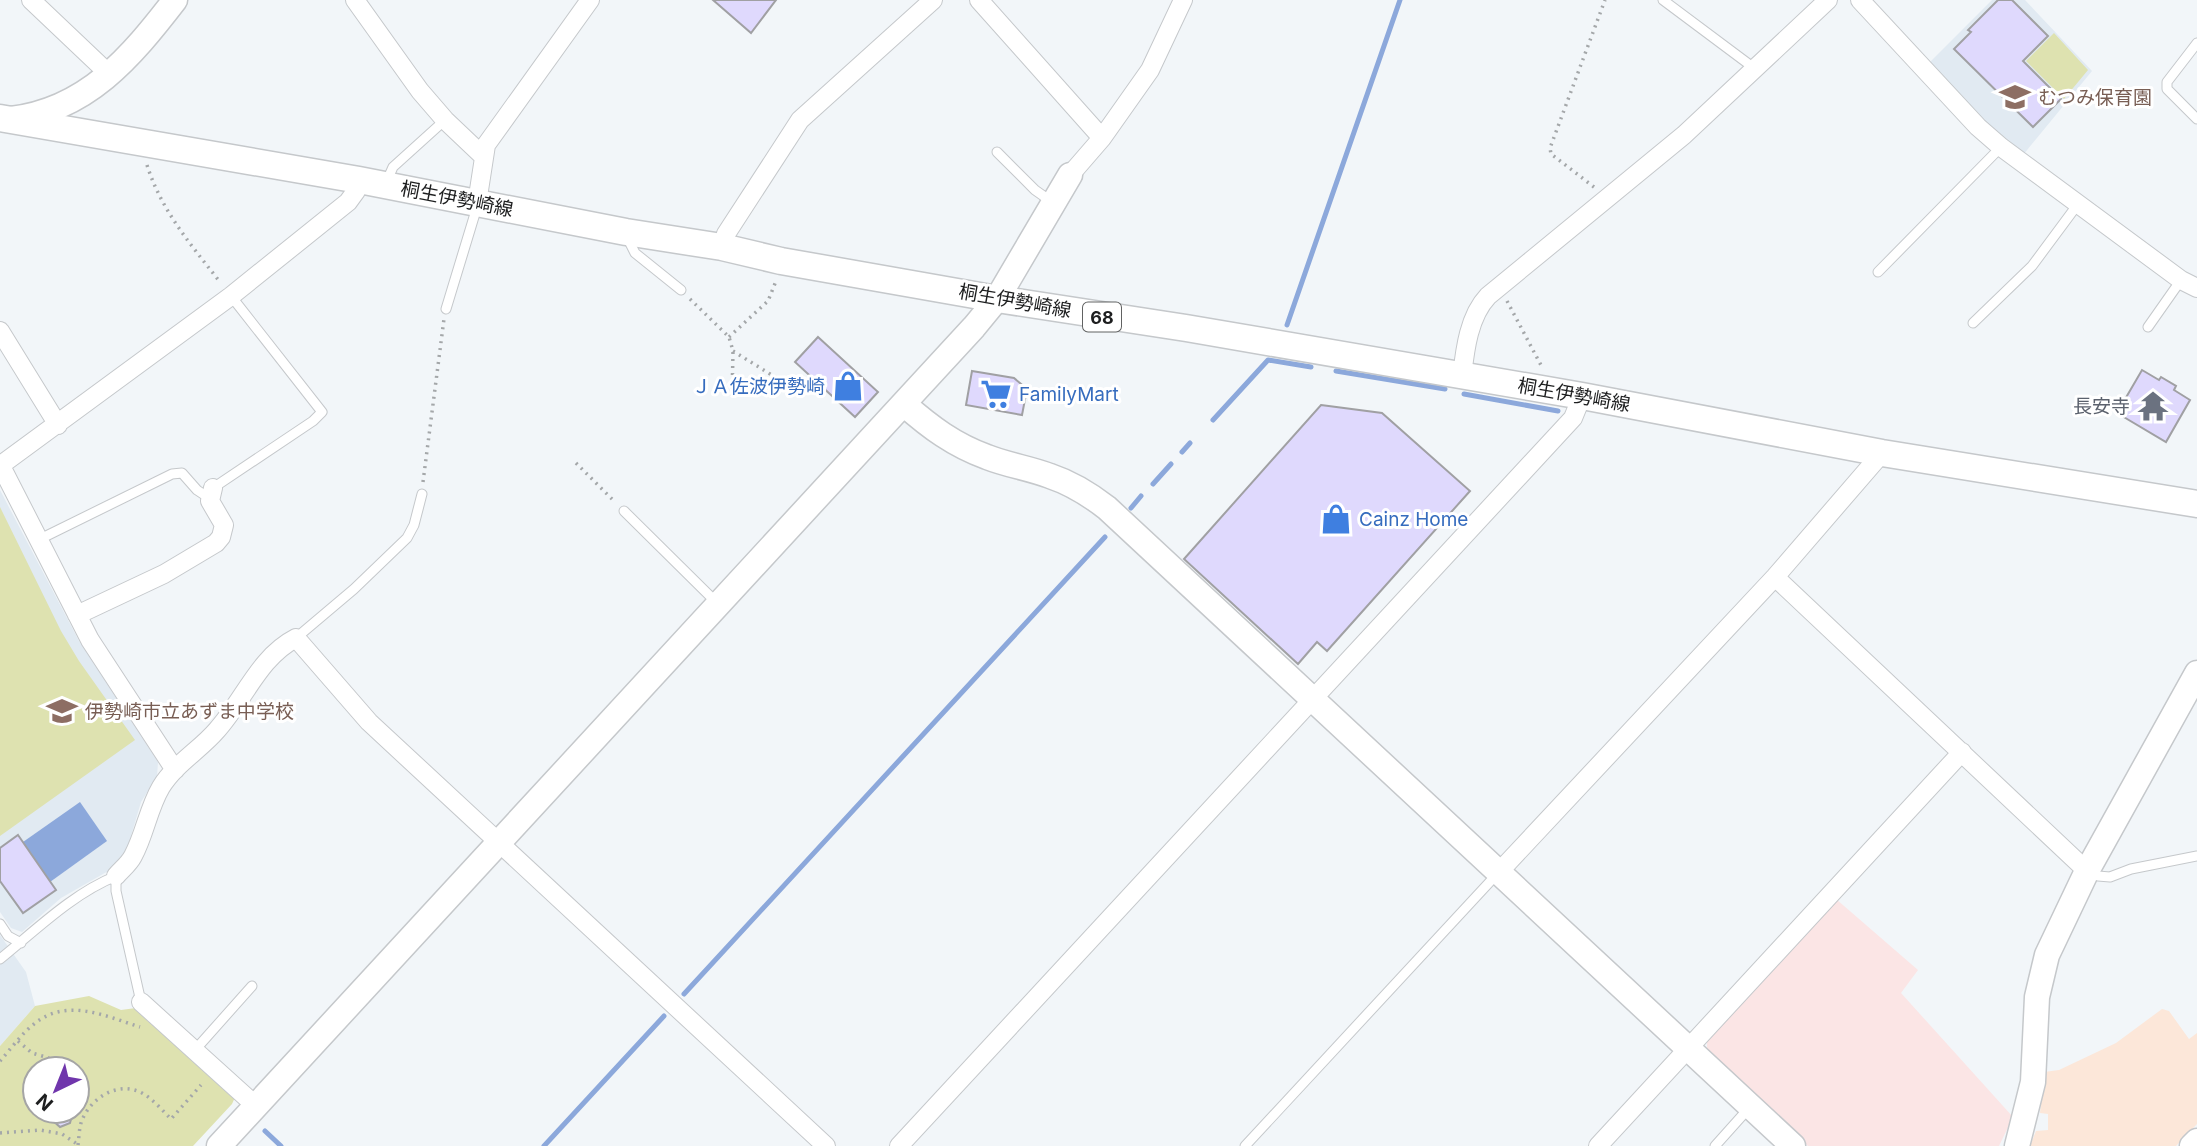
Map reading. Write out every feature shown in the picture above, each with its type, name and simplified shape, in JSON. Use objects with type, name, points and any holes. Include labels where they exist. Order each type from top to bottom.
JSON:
[{"type":"main road","name":"桐生伊勢崎線","points":[[3,119],[359,180],[626,232],[722,247],[781,261],[997,299],[1186,328],[1582,396],[1882,453],[2197,504]]},
{"type":"street","points":[[31,0],[109,75]]},
{"type":"street","points":[[3,119],[31,117],[84,95],[109,75],[175,0]]},
{"type":"street","points":[[355,0],[420,90],[445,120],[484,158]]},
{"type":"street","points":[[478,203],[486,145],[590,0]]},
{"type":"street","points":[[722,247],[726,234],[800,120],[933,0]]},
{"type":"street","points":[[978,0],[1101,138]]},
{"type":"street","points":[[219,1146],[905,405],[997,299],[1070,175],[1101,138],[1150,70],[1183,0]]},
{"type":"street","points":[[1462,376],[1474,316],[1479,306],[1606,197],[1684,135],[1828,0]]},
{"type":"street","points":[[1860,0],[1978,127],[2001,147],[2189,284]]},
{"type":"street","points":[[174,770],[90,640],[0,465],[231,296],[348,202],[356,191],[359,180]]},
{"type":"street","points":[[0,331],[58,425]]},
{"type":"street","points":[[900,1146],[1573,418],[1582,396]]},
{"type":"street","points":[[905,405],[932,429],[964,448],[1014,467],[1047,475],[1089,494],[1128,527],[1793,1146]]},
{"type":"street","points":[[1498,873],[1775,577],[1882,453]]},
{"type":"street","points":[[77,615],[155,579],[216,543],[221,537],[224,525],[211,493]]},
{"type":"street","points":[[1775,577],[2087,871]]},
{"type":"street","points":[[116,876],[132,858],[147,824],[152,804],[163,783],[217,730],[281,646],[296,638],[369,722],[826,1146]]},
{"type":"street","points":[[2017,1146],[2033,1082],[2036,997],[2047,955],[2087,871],[2197,673]]},
{"type":"street","points":[[1598,1146],[1962,752]]},
{"type":"street","points":[[141,1002],[256,1106]]},
{"type":"street","points":[[2192,1146],[2197,1141]]},
{"type":"lane","points":[[1663,0],[1754,68]]},
{"type":"lane","points":[[2197,43],[2167,82],[2167,89],[2197,119]]},
{"type":"lane","points":[[386,185],[393,167],[445,120]]},
{"type":"lane","points":[[1878,272],[2001,147]]},
{"type":"lane","points":[[996,152],[1035,190],[1054,203]]},
{"type":"lane","points":[[446,309],[478,203]]},
{"type":"lane","points":[[1973,323],[2032,265],[2078,204]]},
{"type":"lane","points":[[626,232],[628,243],[635,253],[681,290]]},
{"type":"lane","points":[[2148,327],[2189,284]]},
{"type":"lane","points":[[38,540],[172,474],[182,474],[197,490],[211,493],[322,412],[231,296]]},
{"type":"lane","points":[[296,638],[354,589],[407,538],[414,525],[422,494]]},
{"type":"lane","points":[[624,511],[719,605]]},
{"type":"lane","points":[[2087,871],[2110,877],[2131,869],[2197,856]]},
{"type":"lane","points":[[1245,1146],[1498,873]]},
{"type":"lane","points":[[0,959],[76,898],[116,876],[116,891],[141,1002]]},
{"type":"lane","points":[[0,924],[8,936],[21,943]]},
{"type":"lane","points":[[195,1050],[253,986]]},
{"type":"lane","points":[[1715,1146],[1750,1107]]},
{"type":"path","points":[[1605,0],[1550,148],[1551,154],[1606,197]]},
{"type":"path","points":[[146,142],[147,165],[159,198],[190,244],[231,296]]},
{"type":"path","points":[[729,337],[768,302],[781,261]]},
{"type":"path","points":[[1498,288],[1543,370],[1546,378],[1545,390]]},
{"type":"path","points":[[681,290],[729,337],[733,351],[732,399]]},
{"type":"path","points":[[422,494],[446,309]]},
{"type":"path","points":[[733,351],[783,382]]},
{"type":"path","points":[[576,463],[624,511]]},
{"type":"path","points":[[0,1061],[34,1024],[59,1012],[77,1009],[94,1011],[150,1030]]},
{"type":"path","points":[[18,1041],[32,1053],[39,1055]]},
{"type":"path","points":[[79,1146],[80,1125],[86,1113],[99,1098],[110,1091],[124,1088],[139,1092],[152,1100],[171,1119],[201,1085]]},
{"type":"path","points":[[0,1133],[40,1130],[62,1134],[79,1146]]},
{"type":"shaded area","name":"むつみ保育園","points":[[1992,0],[2025,0],[2092,71],[2023,155],[2001,139],[1928,64]]},
{"type":"shaded area","name":"伊勢崎市立あずま中学校","points":[[0,490],[79,641],[158,762],[157,777],[141,802],[126,853],[110,870],[61,898],[22,932],[11,928],[0,912]]},
{"type":"shaded area","points":[[1836,899],[1918,970],[1901,993],[2013,1117],[1999,1146],[1808,1146],[1707,1051],[1707,1042]]},
{"type":"shaded area","points":[[0,935],[26,972],[35,1006],[0,1046]]},
{"type":"shaded area","points":[[2162,1009],[2169,1011],[2189,1039],[2197,1033],[2197,1124],[2176,1146],[2030,1146],[2036,1131],[2048,1130],[2048,1114],[2040,1113],[2044,1072],[2059,1070],[2116,1043]]},
{"type":"green space","points":[[2054,33],[2088,70],[2064,99],[2026,61]]},
{"type":"green space","points":[[0,507],[61,631],[135,740],[0,836]]},
{"type":"green space","points":[[89,996],[121,1010],[136,1008],[236,1095],[232,1104],[193,1146],[0,1146],[0,1046],[35,1006]]},
{"type":"water","points":[[80,802],[107,841],[50,882],[23,842]]},
{"type":"building","points":[[713,0],[776,0],[751,33]]},
{"type":"building","points":[[1998,0],[2012,0],[2048,36],[2023,61],[2061,99],[2033,127],[1954,49],[1971,32],[1968,30]]},
{"type":"building","points":[[818,337],[878,392],[855,417],[795,362]]},
{"type":"building","name":"長安寺","points":[[2142,370],[2176,386],[2174,390],[2190,400],[2166,442],[2117,413]]},
{"type":"building","points":[[972,371],[1014,378],[1027,389],[1022,415],[966,405]]},
{"type":"building","points":[[1321,405],[1382,413],[1470,491],[1327,651],[1317,642],[1298,664],[1184,559]]},
{"type":"building","points":[[18,835],[56,890],[23,913],[0,881],[0,848]]},
{"type":"waterway","points":[[1287,325],[1400,0]]},
{"type":"waterway","points":[[1213,420],[1268,360],[1311,367]]},
{"type":"waterway","points":[[1336,371],[1445,389]]},
{"type":"waterway","points":[[1464,394],[1558,411]]},
{"type":"waterway","points":[[1182,452],[1190,443]]},
{"type":"waterway","points":[[1153,484],[1171,464]]},
{"type":"waterway","points":[[1131,508],[1141,496]]},
{"type":"waterway","points":[[684,994],[1105,537]]},
{"type":"waterway","points":[[544,1146],[664,1016]]},
{"type":"waterway","points":[[265,1131],[281,1146]]},
{"type":"place","name":"むつみ保育園","points":[[2015,97]]},
{"type":"place","name":"ＪＡ佐波伊勢崎","points":[[848,386]]},
{"type":"place","name":"FamilyMart","points":[[996,394]]},
{"type":"place","name":"長安寺","points":[[2153,406]]},
{"type":"place","name":"Cainz Home","points":[[1336,519]]},
{"type":"place","name":"伊勢崎市立あずま中学校","points":[[62,711]]}]
